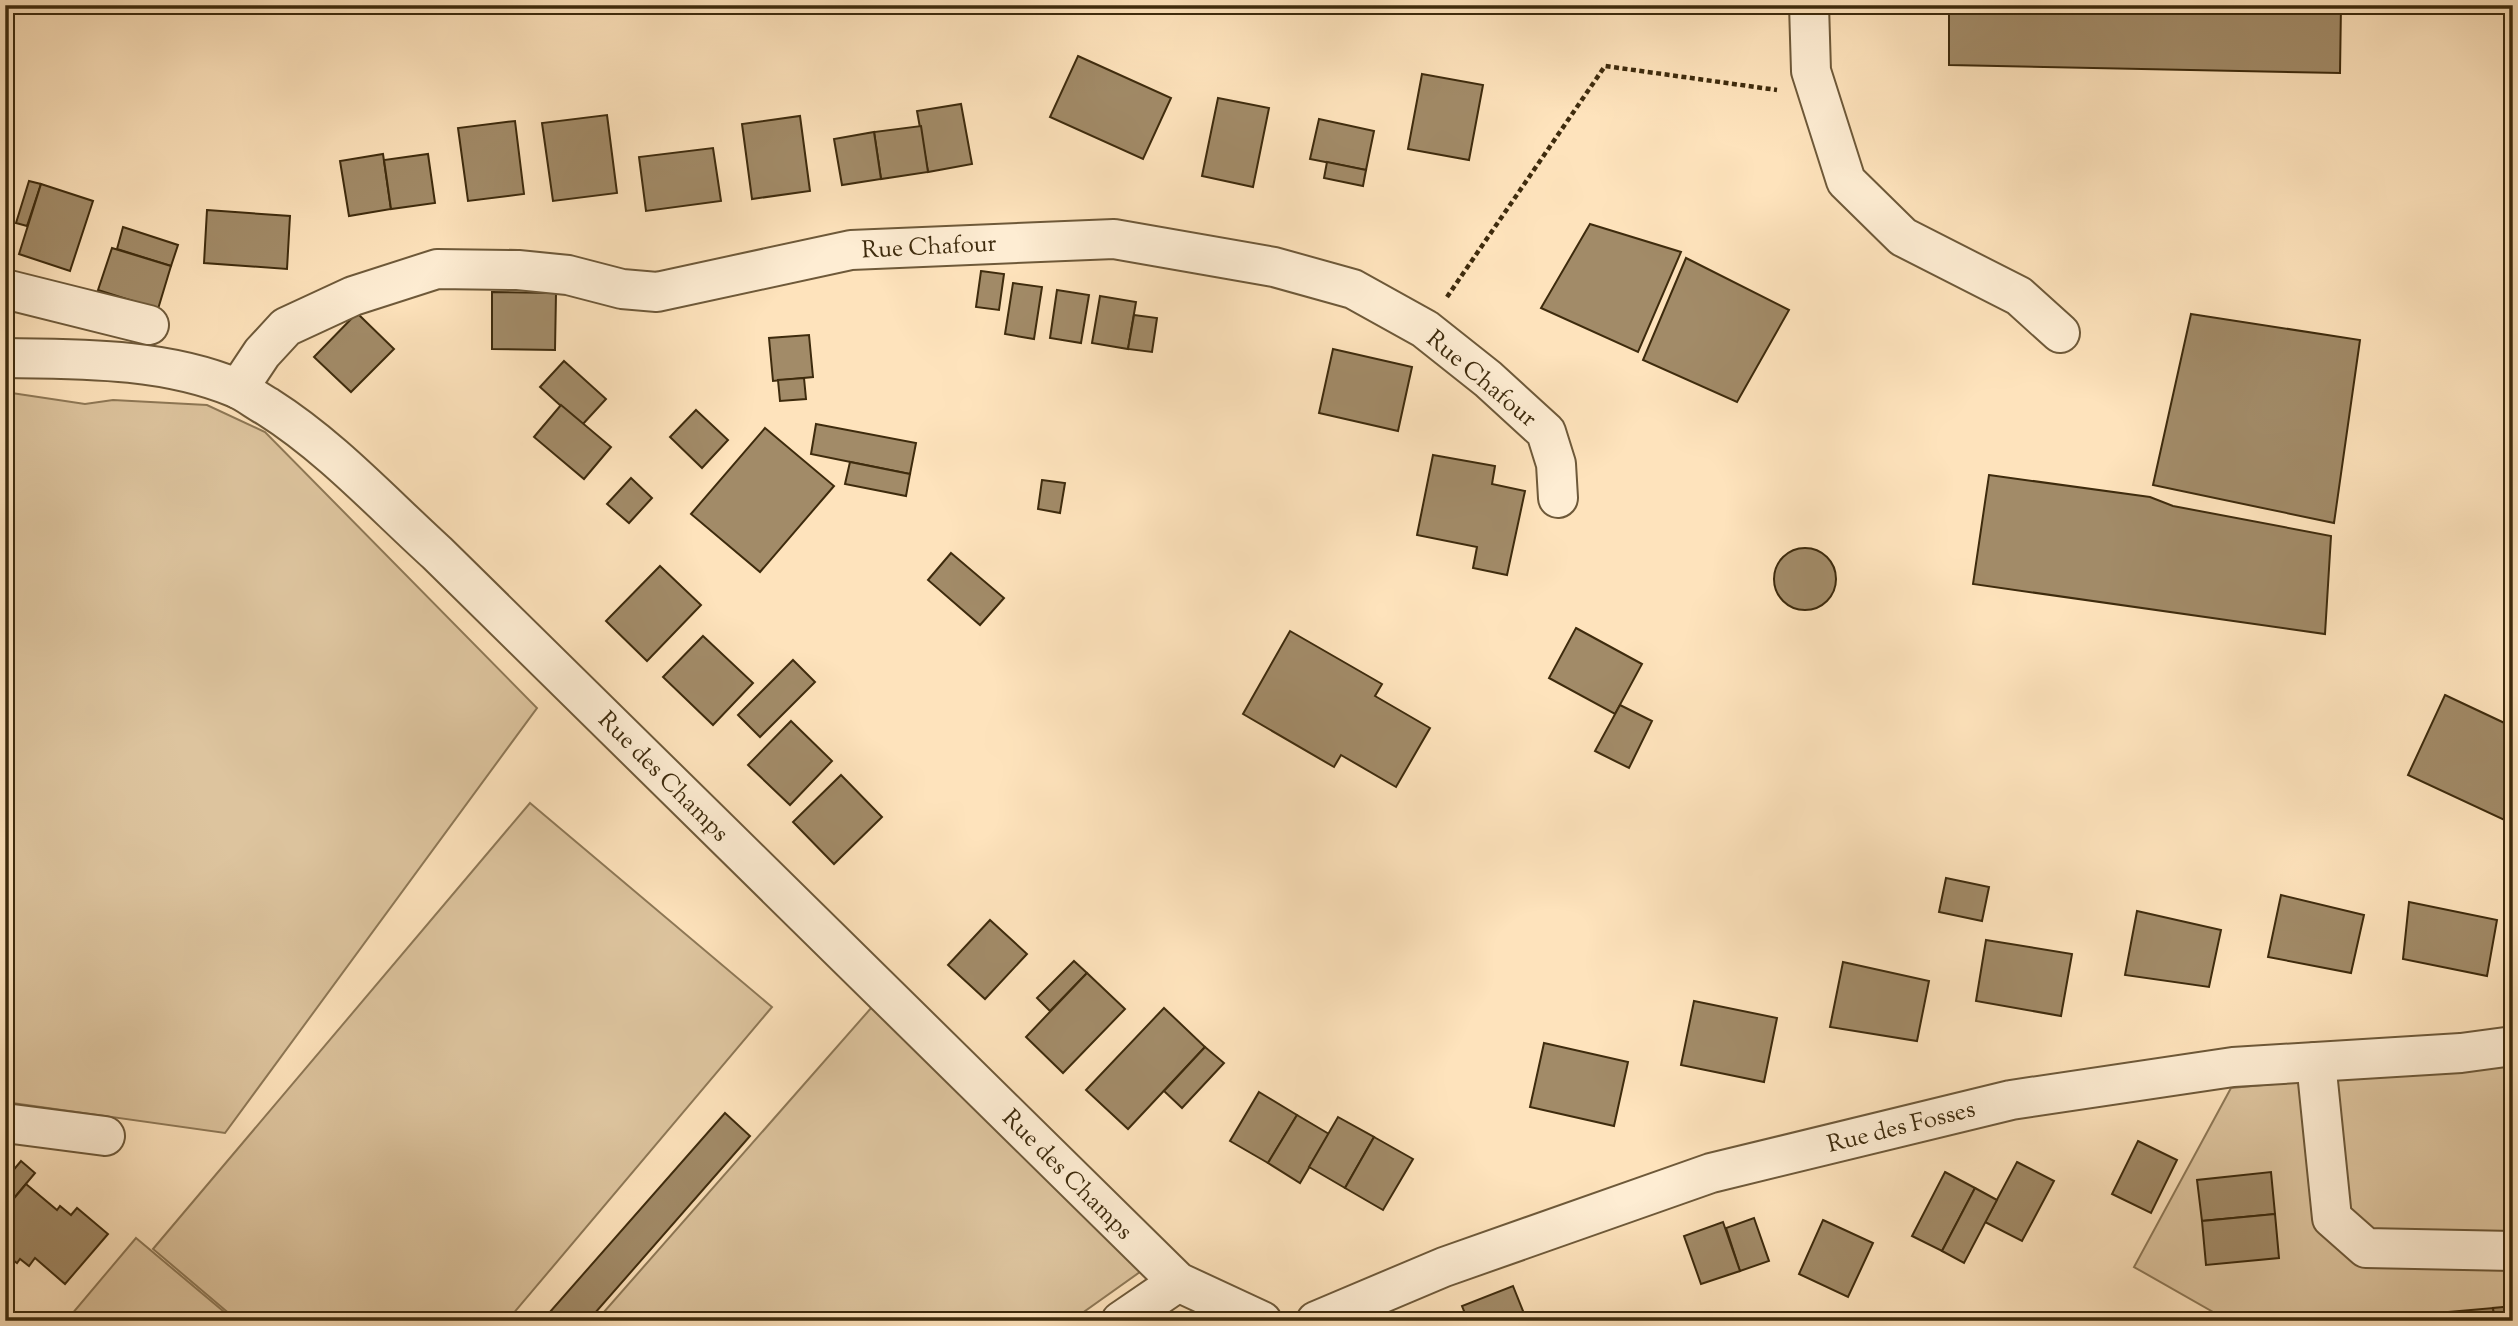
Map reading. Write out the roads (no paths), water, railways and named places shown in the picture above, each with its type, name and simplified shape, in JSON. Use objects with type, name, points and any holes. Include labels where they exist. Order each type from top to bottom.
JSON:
[{"type":"street","points":[[1809,5],[1811,71],[1846,181],[1903,237],[2019,296],[2060,333]]},
{"type":"street","name":"Rue Chafour","points":[[238,389],[262,354],[286,327],[353,296],[438,269],[518,270],[568,275],[622,289],[656,292],[851,250],[1114,239],[1274,267],[1353,289],[1425,329],[1488,379],[1546,432],[1556,464],[1558,498]]},
{"type":"street","points":[[5,289],[149,325]]},
{"type":"street","name":"Rue des Champs","points":[[5,358],[76,359],[188,372],[238,389],[311,436],[437,553],[1178,1282],[1262,1321]]},
{"type":"street","name":"Rue des Fosses","points":[[1316,1321],[1444,1267],[1711,1173],[2011,1100],[2233,1067],[2461,1053],[2513,1046]]},
{"type":"street","points":[[2316,1062],[2332,1218],[2366,1248],[2513,1251]]},
{"type":"street","points":[[5,1123],[105,1136]]},
{"type":"street","points":[[1121,1321],[1178,1282]]}]
